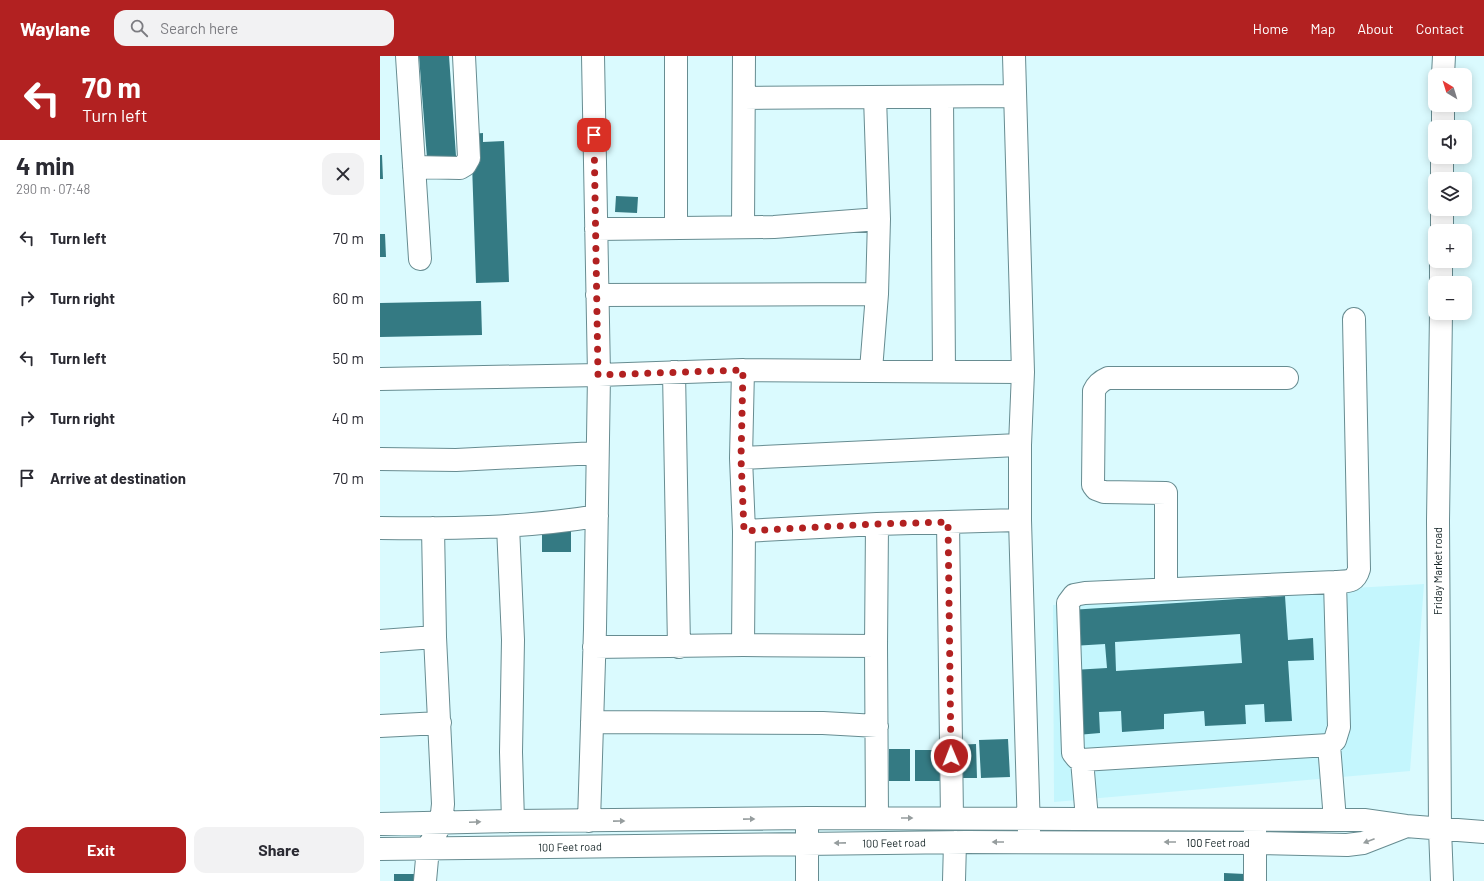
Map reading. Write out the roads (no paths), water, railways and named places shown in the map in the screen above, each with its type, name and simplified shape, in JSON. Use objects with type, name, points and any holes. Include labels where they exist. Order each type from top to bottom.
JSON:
[{"type":"street","points":[[407,56],[420,259]]},
{"type":"street","points":[[414,167],[460,168],[469,158],[464,56]]},
{"type":"street","points":[[588,821],[597,516],[598,375],[593,56]]},
{"type":"street","points":[[676,56],[676,228]]},
{"type":"street","points":[[743,226],[744,56]]},
{"type":"street","points":[[1014,56],[1023,372],[1020,445],[1020,520],[1029,842]]},
{"type":"street","points":[[1443,68],[1444,56]]},
{"type":"street","points":[[744,98],[1015,96]]},
{"type":"street","points":[[871,370],[877,294],[879,219],[876,97]]},
{"type":"street","points":[[942,97],[944,371]]},
{"type":"street","points":[[596,229],[774,226],[879,219]]},
{"type":"street","points":[[597,295],[877,294]]},
{"type":"street","points":[[1335,582],[1338,727],[1335,740],[1330,745],[1082,760],[1077,758],[1073,753],[1068,603],[1074,595],[1080,593],[1335,582],[1353,580],[1357,576],[1359,569],[1354,319]]},
{"type":"street","name":"Friday Market road","points":[[1441,320],[1438,513],[1440,829],[1442,881]]},
{"type":"street","points":[[380,379],[598,375],[743,370],[1023,372]]},
{"type":"street","points":[[743,370],[741,458],[744,531],[743,645]]},
{"type":"street","points":[[674,372],[679,647]]},
{"type":"street","points":[[1166,589],[1166,493],[1104,492],[1096,489],[1093,485],[1094,391],[1096,386],[1101,381],[1108,378],[1287,378]]},
{"type":"street","points":[[741,458],[1020,445]]},
{"type":"street","points":[[380,459],[456,460],[597,453]]},
{"type":"street","points":[[380,528],[508,526],[559,522],[597,516]]},
{"type":"street","points":[[744,531],[877,524],[1020,520]]},
{"type":"street","points":[[948,522],[952,818]]},
{"type":"street","points":[[877,524],[877,818]]},
{"type":"street","points":[[508,526],[513,640],[510,752],[513,821]]},
{"type":"street","points":[[425,881],[428,848],[441,824],[443,804],[435,637],[433,528]]},
{"type":"street","points":[[380,641],[435,637]]},
{"type":"street","points":[[594,648],[743,645],[876,646]]},
{"type":"street","points":[[592,722],[816,723],[877,726]]},
{"type":"street","points":[[380,726],[440,723]]},
{"type":"street","points":[[1330,745],[1335,820]]},
{"type":"street","points":[[1082,760],[1087,819]]},
{"type":"street","points":[[807,881],[808,818]]},
{"type":"street","name":"100 Feet road","points":[[380,824],[808,818],[1256,819],[1364,820],[1406,826],[1484,832]]},
{"type":"street","points":[[1255,881],[1256,819]]},
{"type":"street","name":"100 Feet road","points":[[380,849],[955,842],[1255,843],[1347,845],[1363,843],[1406,826]]},
{"type":"street","points":[[954,881],[955,842]]}]
